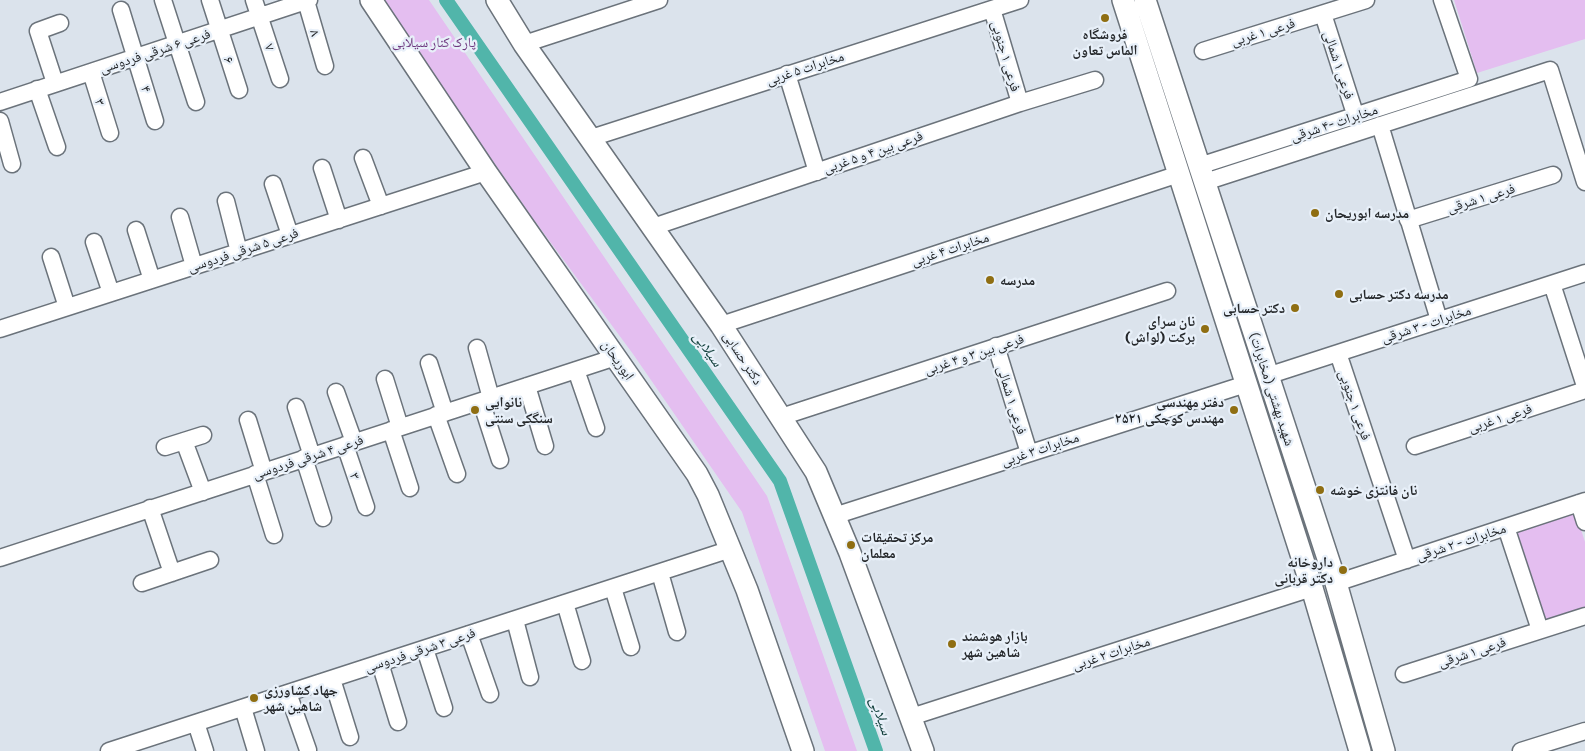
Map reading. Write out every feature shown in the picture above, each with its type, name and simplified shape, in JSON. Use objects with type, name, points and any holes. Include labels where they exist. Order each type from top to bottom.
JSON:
[{"type":"main road","name":"ابوریحان","points":[[371,0],[486,172],[697,474],[708,495],[747,590],[799,750]]},
{"type":"main road","name":"دکتر حسابی","points":[[497,0],[524,44],[721,325],[816,472],[850,553],[923,751]]},
{"type":"main road","name":"شهید بهشتی (مخابرات)","points":[[1123,0],[1312,588],[1360,751]]},
{"type":"main road","name":"شهید بهشتی (مخابرات)","points":[[1145,0],[1336,583],[1384,751]]},
{"type":"street","points":[[163,0],[196,102]]},
{"type":"street","points":[[210,0],[220,29]]},
{"type":"street","points":[[254,0],[259,16]]},
{"type":"street","points":[[524,44],[659,0]]},
{"type":"street","name":"مخابرات ۵ غربی","points":[[591,138],[1020,0]]},
{"type":"street","points":[[1323,14],[1366,0]]},
{"type":"street","name":"مخابرات -۴ شرقی","points":[[1202,174],[1356,117],[1469,79],[1442,0]]},
{"type":"street","name":"فرعی ۶ شرقی فردوسی","points":[[0,102],[307,1]]},
{"type":"street","name":"۸","points":[[307,1],[325,66]]},
{"type":"street","name":"فرعی ۱ جنوبی","points":[[992,9],[1020,103]]},
{"type":"street","name":"۴","points":[[121,10],[155,121]]},
{"type":"street","name":"فرعی ۱ غربی","points":[[1203,51],[1323,14]]},
{"type":"street","name":"فرعی ۱ شمالی","points":[[1323,14],[1356,117]]},
{"type":"street","name":"۷","points":[[259,16],[280,79]]},
{"type":"street","points":[[55,83],[38,31],[60,23]]},
{"type":"street","name":"۶","points":[[220,29],[239,90]]},
{"type":"street","points":[[1202,174],[1380,125],[1550,70],[1583,176]]},
{"type":"street","name":"۳","points":[[91,72],[110,133]]},
{"type":"street","points":[[788,74],[817,172]]},
{"type":"street","name":"فرعی بین ۴ و ۵ غربی","points":[[653,228],[1020,103],[1094,80]]},
{"type":"street","points":[[37,89],[57,147]]},
{"type":"street","points":[[0,121],[12,164]]},
{"type":"street","points":[[1380,125],[1439,320]]},
{"type":"street","points":[[363,158],[381,206]]},
{"type":"street","points":[[322,168],[339,220]]},
{"type":"street","name":"فرعی ۵ شرقی فردوسی","points":[[0,329],[486,172]]},
{"type":"street","name":"مخابرات ۴ غربی","points":[[721,325],[1179,174]]},
{"type":"street","name":"فرعی ۱ شرقی","points":[[1408,220],[1553,175]]},
{"type":"street","points":[[273,184],[290,235]]},
{"type":"street","points":[[226,201],[239,252]]},
{"type":"street","points":[[180,217],[194,266]]},
{"type":"street","points":[[136,230],[152,280]]},
{"type":"street","points":[[94,242],[112,293]]},
{"type":"street","points":[[51,258],[67,307]]},
{"type":"street","name":"مخابرات - ۳ شرقی","points":[[1268,376],[1585,273]]},
{"type":"street","points":[[1552,284],[1585,386]]},
{"type":"street","name":"فرعی بین ۳ و ۴ غربی","points":[[781,417],[1167,291]]},
{"type":"street","name":"فرعی ۱ شمالی","points":[[996,346],[1028,453]]},
{"type":"street","points":[[477,348],[500,460]]},
{"type":"street","name":"فرعی ۱ جنوبی","points":[[1338,354],[1407,560]]},
{"type":"street","name":"فرعی ۴ شرقی فردوسی","points":[[0,558],[616,357]]},
{"type":"street","points":[[429,363],[457,474]]},
{"type":"street","points":[[576,370],[596,428]]},
{"type":"street","points":[[385,379],[410,488]]},
{"type":"street","name":"مخابرات ۳ غربی","points":[[834,516],[1246,384]]},
{"type":"street","points":[[527,386],[545,446]]},
{"type":"street","name":"فرعی ۱ غربی","points":[[1415,446],[1585,390]]},
{"type":"street","name":"۳","points":[[336,392],[366,507]]},
{"type":"street","points":[[296,407],[323,518]]},
{"type":"street","points":[[248,420],[274,535]]},
{"type":"street","points":[[165,447],[203,435]]},
{"type":"street","points":[[184,441],[203,492]]},
{"type":"street","points":[[1582,502],[1585,522]]},
{"type":"street","name":"مخابرات - ۲ شرقی","points":[[1336,583],[1582,502]]},
{"type":"street","points":[[150,508],[172,573]]},
{"type":"street","points":[[1506,527],[1540,630]]},
{"type":"street","name":"فرعی ۳ شرقی فردوسی","points":[[109,751],[155,744],[196,723],[731,549]]},
{"type":"street","points":[[142,583],[210,560]]},
{"type":"street","points":[[660,573],[677,632]]},
{"type":"street","points":[[613,588],[631,647]]},
{"type":"street","name":"مخابرات ۲ غربی","points":[[911,717],[1312,588]]},
{"type":"street","points":[[566,603],[582,661]]},
{"type":"street","name":"فرعی ۱ شرقی","points":[[1404,674],[1585,616]]},
{"type":"street","points":[[514,620],[530,677]]},
{"type":"street","points":[[469,634],[490,694]]},
{"type":"street","points":[[425,649],[444,708]]},
{"type":"street","points":[[380,663],[398,722]]},
{"type":"street","points":[[332,679],[350,737]]},
{"type":"street","points":[[288,693],[308,750]]},
{"type":"street","points":[[243,708],[256,751]]},
{"type":"street","points":[[196,723],[205,751]]},
{"type":"street","points":[[1521,751],[1585,731]]},
{"type":"green space","name":"پارک کنار سیلابی","points":[[385,0],[429,0],[767,496],[857,751],[825,751],[742,512],[633,354],[534,220],[406,36]]},
{"type":"green space","points":[[1454,0],[1585,0],[1585,39],[1477,73]]},
{"type":"green space","points":[[1575,511],[1585,542],[1585,608],[1544,621],[1514,531]]},
{"type":"waterway","name":"سیلابی","points":[[446,0],[780,481],[876,751]]},
{"type":"place","name":"فروشگاه الماس تعاون","points":[[1105,18]]},
{"type":"place","name":"مدرسه ابوریحان","points":[[1315,213]]},
{"type":"place","name":"مدرسه","points":[[990,280]]},
{"type":"place","name":"مدرسه دکتر حسابی","points":[[1339,294]]},
{"type":"place","name":"دکتر حسابی","points":[[1295,308]]},
{"type":"place","name":"نان سرای برکت (لواش)","points":[[1205,329]]},
{"type":"place","name":"نانوایی سنگکی سنتی","points":[[475,410]]},
{"type":"place","name":"دفتر مهندسی ۲۵۲۱ مهندس کوچکی","points":[[1234,410]]},
{"type":"place","name":"نان فانتزی خوشه","points":[[1320,490]]},
{"type":"place","name":"مرکز تحقیقات معلمان","points":[[851,545]]},
{"type":"place","name":"داروخانه دکتر قربانی","points":[[1343,570]]},
{"type":"place","name":"بازار هوشمند شاهین شهر","points":[[952,644]]},
{"type":"place","name":"جهاد کشاورزی شاهین شهر","points":[[254,698]]}]
